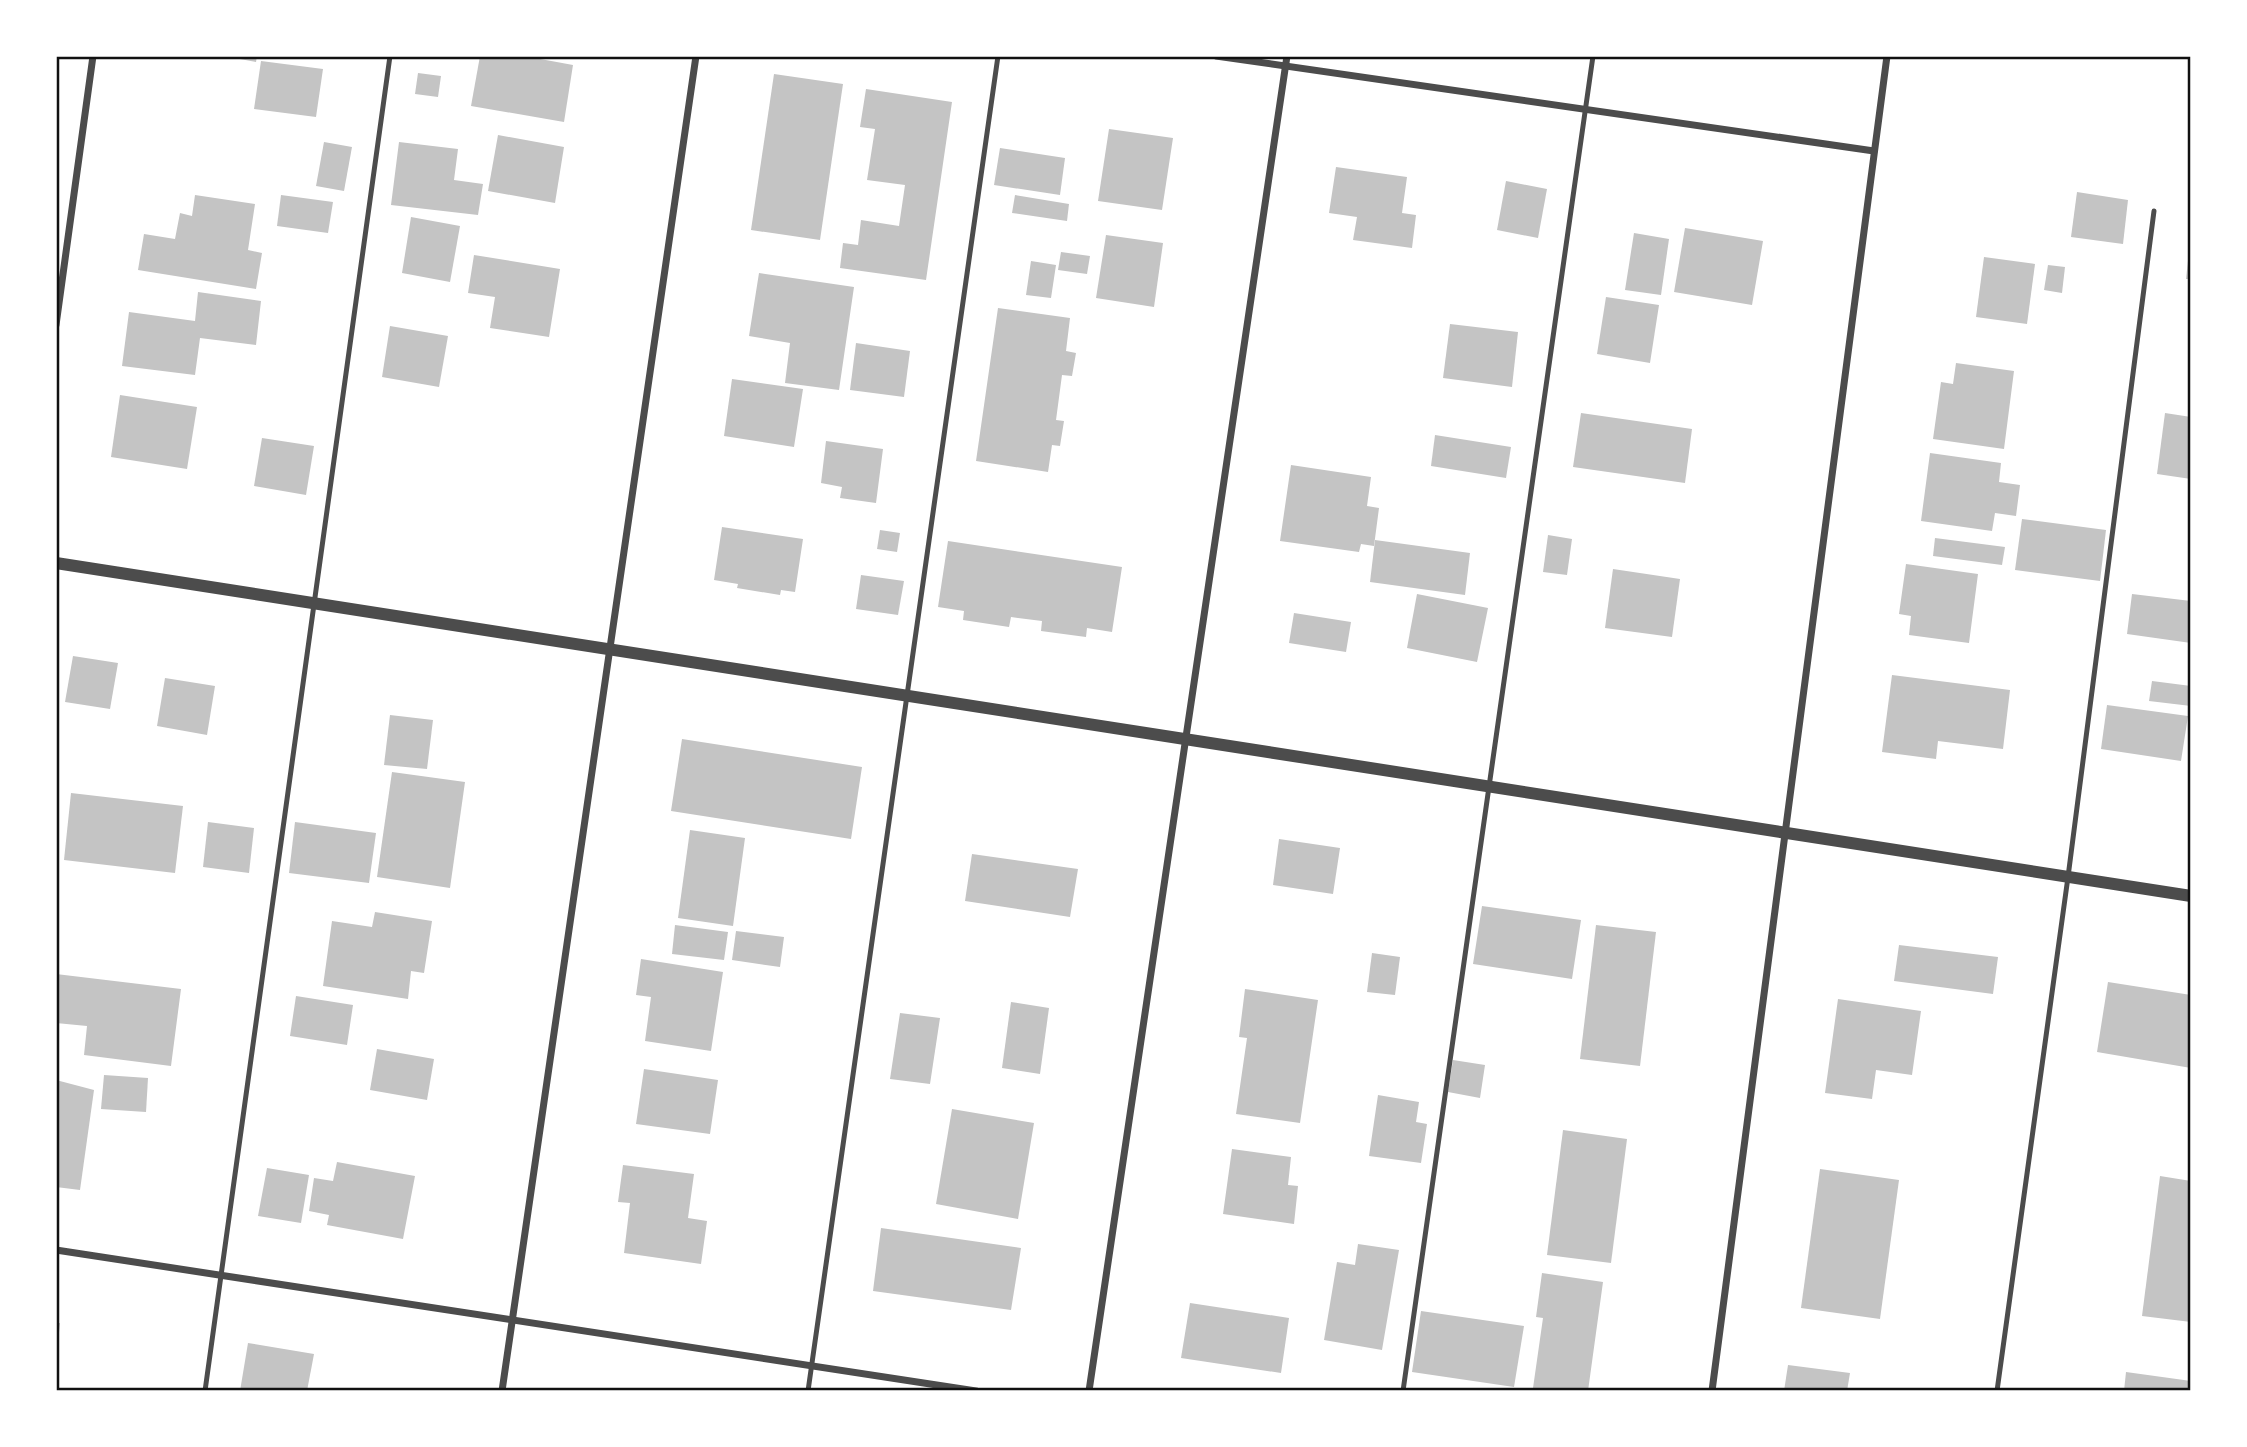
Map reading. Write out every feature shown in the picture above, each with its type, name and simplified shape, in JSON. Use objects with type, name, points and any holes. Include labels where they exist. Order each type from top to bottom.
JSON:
[{"type":"street","points":[[56,325],[93,56]]},
{"type":"street","points":[[502,1391],[696,56]]},
{"type":"street","points":[[1216,56],[1874,151]]},
{"type":"street","points":[[1089,1391],[1287,56]]},
{"type":"street","points":[[1712,1391],[1887,56]]},
{"type":"street","points":[[56,563],[2191,896]]},
{"type":"street","points":[[56,1250],[976,1391]]},
{"type":"lane","points":[[205,1391],[390,56]]},
{"type":"lane","points":[[808,1391],[998,56]]},
{"type":"lane","points":[[1403,1391],[1491,788],[1593,56]]},
{"type":"lane","points":[[1997,1391],[2068,877],[2154,211]]},
{"type":"building","points":[[224,56],[257,56],[256,62]]},
{"type":"building","points":[[480,56],[524,56],[573,65],[564,122],[471,106]]},
{"type":"building","points":[[261,61],[323,69],[316,117],[254,109]]},
{"type":"building","points":[[418,73],[441,76],[438,97],[415,94]]},
{"type":"building","points":[[774,74],[843,84],[820,240],[751,230]]},
{"type":"building","points":[[866,89],[952,102],[926,280],[840,268],[843,243],[858,245],[861,220],[899,226],[905,185],[867,180],[875,129],[860,127]]},
{"type":"building","points":[[1109,129],[1173,138],[1162,210],[1098,201]]},
{"type":"building","points":[[498,135],[564,147],[555,203],[488,191]]},
{"type":"building","points":[[324,142],[352,147],[344,191],[316,186]]},
{"type":"building","points":[[399,142],[458,149],[454,180],[483,184],[478,215],[391,205]]},
{"type":"building","points":[[1000,148],[1065,158],[1060,195],[994,185]]},
{"type":"building","points":[[1336,167],[1407,177],[1402,213],[1416,215],[1412,248],[1353,240],[1357,217],[1329,213]]},
{"type":"building","points":[[1506,181],[1547,189],[1538,238],[1497,230]]},
{"type":"building","points":[[2077,192],[2128,200],[2123,244],[2071,237]]},
{"type":"building","points":[[195,195],[255,204],[248,250],[262,253],[256,289],[138,270],[144,234],[175,239],[180,213],[192,216]]},
{"type":"building","points":[[281,195],[333,202],[328,233],[277,226]]},
{"type":"building","points":[[1015,195],[1069,204],[1067,221],[1012,213]]},
{"type":"building","points":[[411,217],[460,226],[450,282],[402,273]]},
{"type":"building","points":[[1685,228],[1763,241],[1752,305],[1674,292]]},
{"type":"building","points":[[1634,233],[1669,239],[1661,295],[1625,290]]},
{"type":"building","points":[[1106,235],[1163,243],[1154,307],[1096,298]]},
{"type":"building","points":[[1061,252],[1090,256],[1087,274],[1058,270]]},
{"type":"building","points":[[2189,252],[2191,279],[2186,279]]},
{"type":"building","points":[[474,255],[560,269],[549,337],[490,328],[495,297],[468,293]]},
{"type":"building","points":[[1984,257],[2035,264],[2027,324],[1976,317]]},
{"type":"building","points":[[1031,261],[1056,265],[1051,298],[1026,295]]},
{"type":"building","points":[[2048,265],[2065,267],[2062,293],[2044,290]]},
{"type":"building","points":[[759,273],[854,287],[839,390],[785,383],[790,343],[749,336]]},
{"type":"building","points":[[198,292],[261,301],[256,345],[200,338],[195,375],[122,366],[129,312],[195,321]]},
{"type":"building","points":[[1606,297],[1659,305],[1650,363],[1597,354]]},
{"type":"building","points":[[998,308],[1070,318],[1066,351],[1076,353],[1072,376],[1062,375],[1056,420],[1064,421],[1060,446],[1052,445],[1048,472],[976,461]]},
{"type":"building","points":[[1450,324],[1518,332],[1512,387],[1443,378]]},
{"type":"building","points":[[390,326],[448,336],[439,387],[382,377]]},
{"type":"building","points":[[856,343],[910,351],[904,397],[850,390]]},
{"type":"building","points":[[1956,363],[2014,371],[2004,449],[1933,439],[1941,382],[1953,384]]},
{"type":"building","points":[[732,379],[803,389],[794,447],[724,436]]},
{"type":"building","points":[[120,395],[197,407],[187,469],[111,457]]},
{"type":"building","points":[[1581,413],[1692,429],[1685,483],[1573,467]]},
{"type":"building","points":[[2165,413],[2191,417],[2191,479],[2157,474]]},
{"type":"building","points":[[1435,435],[1511,447],[1506,478],[1431,466]]},
{"type":"building","points":[[262,438],[314,446],[306,495],[254,486]]},
{"type":"building","points":[[826,441],[883,449],[876,503],[840,498],[842,487],[821,483]]},
{"type":"building","points":[[1930,453],[2001,463],[1999,482],[2020,485],[2016,516],[1995,513],[1992,531],[1921,521]]},
{"type":"building","points":[[1291,465],[1371,477],[1367,506],[1379,508],[1374,546],[1361,544],[1359,552],[1280,541]]},
{"type":"building","points":[[2022,519],[2106,530],[2100,581],[2015,570]]},
{"type":"building","points":[[722,527],[803,539],[795,592],[781,590],[780,595],[737,588],[738,584],[714,580]]},
{"type":"building","points":[[880,530],[900,533],[897,552],[877,549]]},
{"type":"building","points":[[1548,535],[1572,539],[1567,575],[1543,572]]},
{"type":"building","points":[[1935,538],[2005,547],[2002,565],[1933,556]]},
{"type":"building","points":[[1375,540],[1470,553],[1465,595],[1370,582]]},
{"type":"building","points":[[948,541],[1122,567],[1112,632],[1087,628],[1086,637],[1041,631],[1042,621],[1011,617],[1009,627],[963,620],[964,611],[938,607]]},
{"type":"building","points":[[1906,564],[1978,574],[1969,643],[1909,635],[1911,616],[1899,614]]},
{"type":"building","points":[[1613,569],[1680,579],[1672,637],[1605,628]]},
{"type":"building","points":[[861,575],[904,581],[898,615],[856,609]]},
{"type":"building","points":[[1417,594],[1488,608],[1477,662],[1407,648]]},
{"type":"building","points":[[2132,594],[2191,601],[2191,643],[2127,634]]},
{"type":"building","points":[[1294,613],[1351,622],[1346,652],[1289,643]]},
{"type":"building","points":[[73,656],[118,663],[110,709],[65,702]]},
{"type":"building","points":[[1892,675],[2010,690],[2003,749],[1938,741],[1936,759],[1882,752]]},
{"type":"building","points":[[165,678],[215,686],[207,735],[157,726]]},
{"type":"building","points":[[2152,681],[2191,686],[2191,706],[2149,701]]},
{"type":"building","points":[[2107,705],[2188,716],[2181,761],[2101,749]]},
{"type":"building","points":[[390,715],[433,720],[427,769],[384,765]]},
{"type":"building","points":[[682,739],[862,767],[851,839],[671,811]]},
{"type":"building","points":[[392,772],[465,782],[450,888],[377,877]]},
{"type":"building","points":[[71,793],[183,806],[175,873],[64,860]]},
{"type":"building","points":[[208,822],[254,828],[249,873],[203,867]]},
{"type":"building","points":[[295,822],[376,833],[369,883],[289,873]]},
{"type":"building","points":[[690,830],[745,838],[733,926],[678,918]]},
{"type":"building","points":[[1279,839],[1340,848],[1333,894],[1273,885]]},
{"type":"building","points":[[972,854],[1078,869],[1070,917],[965,901]]},
{"type":"building","points":[[1482,906],[1581,920],[1572,979],[1473,964]]},
{"type":"building","points":[[375,912],[432,921],[424,973],[411,971],[408,999],[323,986],[332,921],[372,927]]},
{"type":"building","points":[[675,925],[728,932],[724,960],[672,954]]},
{"type":"building","points":[[1596,925],[1656,932],[1640,1066],[1580,1059]]},
{"type":"building","points":[[736,931],[784,937],[780,967],[732,960]]},
{"type":"building","points":[[1899,945],[1998,957],[1993,994],[1894,981]]},
{"type":"building","points":[[1372,953],[1400,957],[1395,995],[1367,992]]},
{"type":"building","points":[[641,959],[723,972],[711,1051],[645,1041],[651,997],[636,995]]},
{"type":"building","points":[[56,974],[181,989],[171,1066],[84,1055],[87,1026],[56,1023]]},
{"type":"building","points":[[2108,982],[2191,995],[2191,1068],[2097,1052]]},
{"type":"building","points":[[1245,989],[1318,1000],[1300,1123],[1236,1114],[1247,1038],[1239,1037]]},
{"type":"building","points":[[296,996],[353,1005],[347,1045],[290,1036]]},
{"type":"building","points":[[1838,999],[1921,1011],[1912,1075],[1876,1070],[1872,1099],[1825,1093]]},
{"type":"building","points":[[1011,1002],[1049,1008],[1040,1074],[1002,1068]]},
{"type":"building","points":[[900,1013],[940,1018],[930,1084],[890,1079]]},
{"type":"building","points":[[377,1049],[434,1059],[427,1100],[370,1090]]},
{"type":"building","points":[[1453,1060],[1485,1065],[1480,1098],[1448,1092]]},
{"type":"building","points":[[644,1069],[718,1080],[710,1134],[636,1124]]},
{"type":"building","points":[[104,1075],[148,1078],[146,1112],[101,1109]]},
{"type":"building","points":[[56,1080],[94,1090],[80,1190],[56,1187]]},
{"type":"building","points":[[1378,1095],[1419,1102],[1416,1122],[1427,1124],[1421,1163],[1369,1156]]},
{"type":"building","points":[[952,1109],[1034,1123],[1018,1219],[936,1204]]},
{"type":"building","points":[[1563,1130],[1627,1139],[1611,1263],[1547,1255]]},
{"type":"building","points":[[1232,1149],[1291,1157],[1288,1185],[1298,1186],[1294,1224],[1223,1214]]},
{"type":"building","points":[[337,1162],[415,1176],[403,1239],[327,1225],[329,1215],[309,1211],[314,1178],[333,1181]]},
{"type":"building","points":[[623,1165],[694,1174],[688,1218],[707,1221],[701,1264],[624,1253],[630,1203],[618,1202]]},
{"type":"building","points":[[267,1168],[309,1175],[301,1223],[258,1216]]},
{"type":"building","points":[[1820,1169],[1899,1180],[1880,1319],[1801,1308]]},
{"type":"building","points":[[2160,1176],[2191,1181],[2191,1322],[2142,1316]]},
{"type":"building","points":[[881,1228],[1021,1248],[1011,1310],[873,1291]]},
{"type":"building","points":[[1358,1244],[1399,1250],[1382,1350],[1324,1340],[1337,1262],[1355,1265]]},
{"type":"building","points":[[1542,1273],[1603,1282],[1588,1391],[1533,1388],[1543,1318],[1536,1317]]},
{"type":"building","points":[[1190,1303],[1289,1318],[1281,1373],[1181,1358]]},
{"type":"building","points":[[1421,1311],[1524,1326],[1514,1387],[1412,1372]]},
{"type":"building","points":[[56,1323],[60,1323],[58,1342],[56,1342]]},
{"type":"building","points":[[248,1343],[314,1354],[307,1391],[240,1391]]},
{"type":"building","points":[[1788,1365],[1850,1373],[1847,1391],[1784,1391]]},
{"type":"building","points":[[2126,1372],[2191,1381],[2190,1391],[2124,1391]]}]
